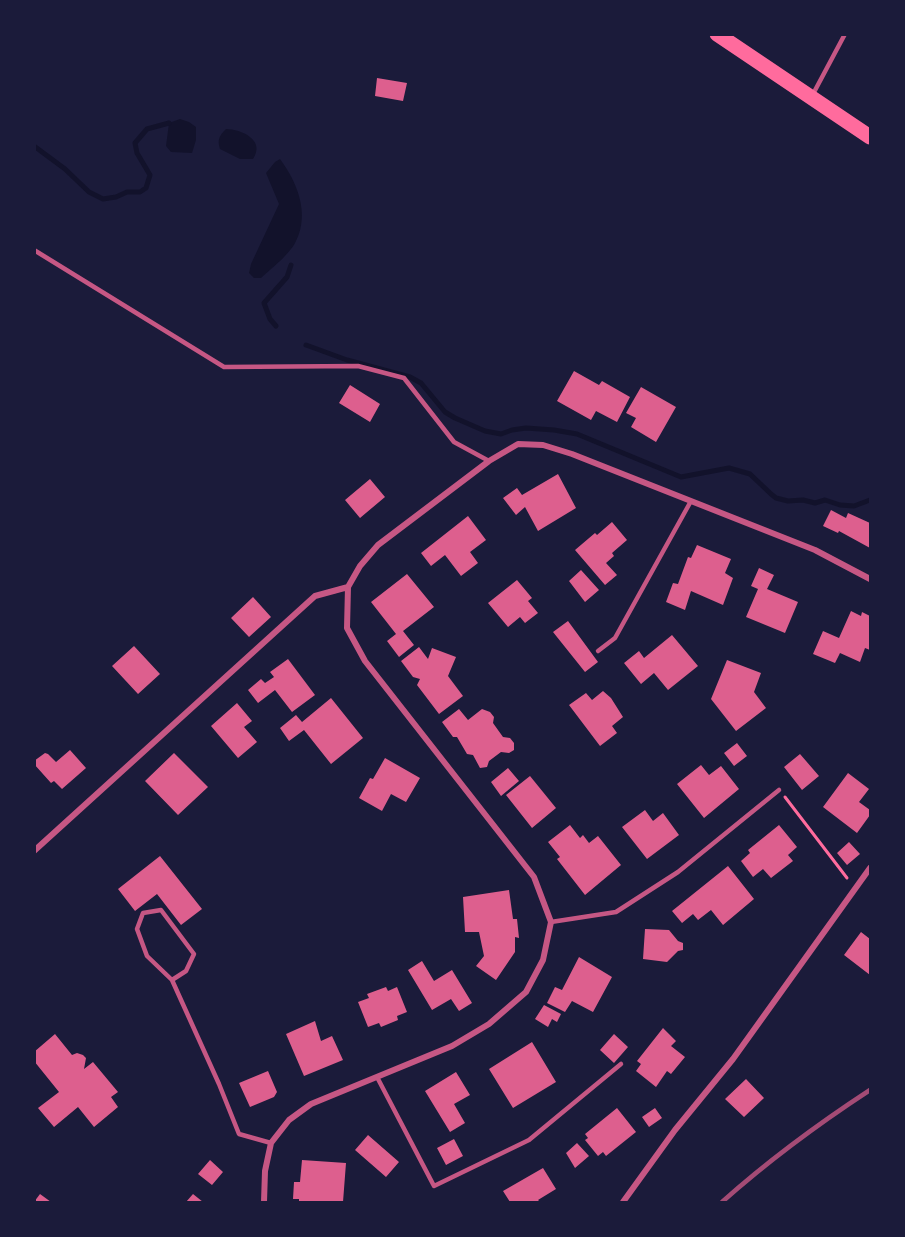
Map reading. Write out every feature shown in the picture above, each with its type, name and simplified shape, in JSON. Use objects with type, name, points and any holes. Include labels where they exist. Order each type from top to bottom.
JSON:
[{"type":"main road","points":[[717,34],[870,137]]},
{"type":"street","points":[[264,1203],[265,1171],[271,1143],[289,1120],[311,1104],[452,1046],[489,1024],[525,992],[543,960],[551,922],[534,877],[365,661],[347,628],[348,587],[360,566],[378,545],[489,461],[518,444],[543,445],[572,453],[815,550],[870,579]]},
{"type":"street","points":[[34,851],[315,596],[348,587]]},
{"type":"street","points":[[623,1203],[675,1130],[733,1059],[870,868]]},
{"type":"lane","points":[[811,98],[845,34]]},
{"type":"lane","points":[[34,250],[225,367],[358,366],[404,378],[454,442],[489,461]]},
{"type":"lane","points":[[597,651],[615,638],[692,501]]},
{"type":"lane","points":[[551,922],[616,912],[678,872],[779,790]]},
{"type":"lane","points":[[172,981],[186,971],[194,954],[161,910],[143,913],[137,929],[147,956],[172,981],[240,1134],[271,1143]]},
{"type":"lane","points":[[377,1077],[434,1186],[528,1140],[621,1064]]},
{"type":"path","points":[[779,790],[855,889]]},
{"type":"shaded area","points":[[180,119],[196,127],[196,140],[192,153],[171,152],[166,146],[169,123]]},
{"type":"shaded area","points":[[226,129],[245,133],[254,141],[256,152],[253,159],[240,159],[220,149],[219,138]]},
{"type":"shaded area","points":[[280,159],[292,178],[300,198],[302,220],[300,230],[296,241],[285,256],[261,278],[254,278],[249,273],[251,264],[279,204],[266,173]]},
{"type":"building","points":[[377,78],[407,83],[403,101],[375,96]]},
{"type":"building","points":[[574,371],[599,385],[602,381],[630,397],[617,422],[596,411],[591,420],[557,401]]},
{"type":"building","points":[[350,385],[380,404],[370,422],[339,403]]},
{"type":"building","points":[[641,387],[676,407],[656,442],[631,427],[636,418],[626,413]]},
{"type":"building","points":[[558,474],[576,508],[538,531],[525,507],[516,515],[503,498],[517,488],[522,495]]},
{"type":"building","points":[[370,479],[385,497],[360,518],[345,500]]},
{"type":"building","points":[[831,510],[846,518],[848,513],[870,523],[870,548],[839,531],[838,533],[823,526]]},
{"type":"building","points":[[468,516],[486,540],[470,552],[478,563],[461,576],[445,555],[431,566],[421,553]]},
{"type":"building","points":[[612,522],[627,540],[612,553],[614,556],[606,563],[617,575],[605,585],[575,550]]},
{"type":"building","points":[[697,545],[731,559],[725,573],[733,578],[723,605],[691,591],[685,610],[666,602],[673,583],[678,584],[688,557],[691,558]]},
{"type":"building","points":[[759,568],[774,575],[767,589],[798,602],[785,633],[746,617],[758,589],[751,586]]},
{"type":"building","points":[[581,570],[599,590],[585,602],[569,581]]},
{"type":"building","points":[[407,574],[434,607],[403,631],[414,645],[399,657],[387,641],[396,634],[371,602]]},
{"type":"building","points":[[517,580],[532,598],[528,601],[538,613],[525,623],[520,617],[508,627],[488,603]]},
{"type":"building","points":[[253,597],[271,617],[249,637],[231,618]]},
{"type":"building","points":[[851,611],[861,616],[862,612],[870,616],[870,650],[865,648],[860,662],[840,653],[835,663],[813,654],[823,631],[839,638]]},
{"type":"building","points":[[568,621],[598,662],[585,672],[553,632]]},
{"type":"building","points":[[672,635],[698,666],[668,690],[654,673],[641,684],[624,663],[639,651],[644,658]]},
{"type":"building","points":[[134,646],[160,674],[138,694],[112,666]]},
{"type":"building","points":[[419,647],[428,659],[432,648],[456,657],[448,676],[463,696],[439,714],[417,685],[420,679],[413,677],[401,661]]},
{"type":"building","points":[[288,659],[315,695],[292,712],[275,690],[258,703],[248,690],[261,679],[265,683],[274,677],[270,672]]},
{"type":"building","points":[[727,660],[761,673],[754,692],[766,708],[736,731],[711,699]]},
{"type":"building","points":[[603,691],[611,698],[623,717],[612,726],[617,733],[600,746],[569,705],[586,693],[592,700]]},
{"type":"building","points":[[331,698],[363,738],[331,764],[304,730],[289,741],[280,728],[296,715],[302,722]]},
{"type":"building","points":[[237,703],[252,721],[244,727],[257,742],[238,758],[211,726]]},
{"type":"building","points":[[459,709],[468,720],[482,709],[490,712],[494,717],[493,723],[503,737],[510,738],[514,743],[514,750],[509,753],[501,752],[489,761],[487,767],[480,768],[473,755],[467,754],[457,737],[453,737],[442,722]]},
{"type":"building","points":[[737,743],[747,756],[734,766],[724,753]]},
{"type":"building","points":[[70,750],[86,768],[62,789],[54,781],[51,783],[34,764],[34,761],[45,753],[56,762]]},
{"type":"building","points":[[174,753],[208,787],[178,815],[145,781]]},
{"type":"building","points":[[800,754],[819,776],[802,790],[784,767]]},
{"type":"building","points":[[385,758],[420,778],[406,802],[391,794],[382,811],[359,798]]},
{"type":"building","points":[[701,765],[709,775],[721,766],[739,789],[704,818],[677,784]]},
{"type":"building","points":[[508,768],[519,781],[501,796],[491,782]]},
{"type":"building","points":[[848,773],[869,789],[859,802],[870,810],[870,815],[857,833],[823,807]]},
{"type":"building","points":[[530,776],[556,808],[532,828],[506,795]]},
{"type":"building","points":[[645,810],[653,821],[663,813],[679,835],[647,859],[622,827]]},
{"type":"building","points":[[570,825],[580,838],[583,835],[589,843],[598,836],[621,865],[585,895],[557,859],[560,857],[548,842]]},
{"type":"building","points":[[779,825],[797,847],[788,855],[793,861],[771,878],[763,869],[753,877],[741,861],[750,853],[748,850]]},
{"type":"building","points":[[849,842],[860,854],[847,865],[837,853]]},
{"type":"building","points":[[160,856],[202,909],[181,925],[157,894],[135,911],[118,889]]},
{"type":"building","points":[[728,866],[754,899],[723,925],[711,910],[698,920],[693,914],[682,923],[672,911]]},
{"type":"building","points":[[509,890],[513,919],[517,919],[519,938],[515,937],[515,952],[496,980],[476,966],[484,956],[479,932],[465,932],[463,897]]},
{"type":"building","points":[[645,929],[669,930],[678,941],[683,943],[683,950],[678,951],[667,962],[643,959]]},
{"type":"building","points":[[861,932],[870,939],[870,975],[844,955]]},
{"type":"building","points":[[579,957],[612,977],[593,1012],[572,1001],[565,1012],[547,1003],[555,987],[562,990]]},
{"type":"building","points":[[422,961],[434,981],[452,970],[472,1003],[459,1011],[451,999],[432,1010],[408,970]]},
{"type":"building","points":[[386,987],[388,991],[397,987],[407,1012],[397,1016],[398,1020],[381,1027],[379,1023],[368,1027],[358,1002],[369,998],[367,994]]},
{"type":"building","points":[[544,1005],[561,1014],[557,1022],[552,1019],[548,1027],[535,1019]]},
{"type":"building","points":[[315,1021],[321,1041],[332,1036],[343,1060],[304,1076],[286,1034]]},
{"type":"building","points":[[663,1028],[676,1041],[671,1046],[685,1057],[671,1074],[667,1071],[656,1087],[636,1071],[641,1064],[637,1061]]},
{"type":"building","points":[[55,1034],[72,1055],[77,1053],[86,1058],[84,1069],[93,1062],[118,1092],[111,1097],[118,1107],[94,1127],[78,1107],[54,1127],[38,1108],[59,1092],[34,1061],[34,1052]]},
{"type":"building","points":[[614,1034],[628,1047],[614,1063],[600,1050]]},
{"type":"building","points":[[532,1042],[556,1082],[513,1108],[489,1069]]},
{"type":"building","points":[[268,1071],[277,1092],[274,1097],[250,1107],[239,1083]]},
{"type":"building","points":[[456,1072],[470,1095],[454,1104],[465,1123],[450,1132],[425,1091]]},
{"type":"building","points":[[746,1079],[764,1098],[744,1117],[725,1099]]},
{"type":"building","points":[[617,1108],[636,1132],[606,1156],[603,1152],[598,1156],[585,1140],[588,1138],[585,1134]]},
{"type":"building","points":[[655,1108],[662,1118],[649,1127],[642,1117]]},
{"type":"building","points":[[368,1135],[399,1162],[386,1177],[355,1150]]},
{"type":"building","points":[[454,1139],[463,1156],[446,1165],[437,1148]]},
{"type":"building","points":[[577,1143],[589,1156],[575,1168],[566,1153]]},
{"type":"building","points":[[210,1160],[223,1172],[212,1185],[198,1174]]},
{"type":"building","points":[[302,1160],[346,1163],[343,1202],[299,1202],[299,1199],[293,1199],[294,1182],[300,1182]]},
{"type":"building","points":[[543,1168],[556,1189],[538,1200],[540,1202],[510,1202],[503,1191]]},
{"type":"building","points":[[40,1194],[51,1202],[34,1202]]},
{"type":"building","points":[[193,1194],[203,1202],[186,1202]]},
{"type":"waterway","points":[[34,146],[65,169],[89,192],[103,199],[116,197],[127,192],[140,192],[146,188],[150,175],[137,153],[135,143],[147,129],[169,123]]},
{"type":"waterway","points":[[276,326],[270,319],[264,303],[287,277],[291,265]]},
{"type":"waterway","points":[[306,345],[347,360],[410,377],[421,383],[445,412],[485,431],[501,434],[526,428],[577,434],[681,477],[729,468],[750,474],[776,498],[788,501],[803,500],[815,503],[825,500],[840,505],[854,506],[870,500]]},
{"type":"railway","points":[[722,1202],[794,1143],[870,1090]]}]
